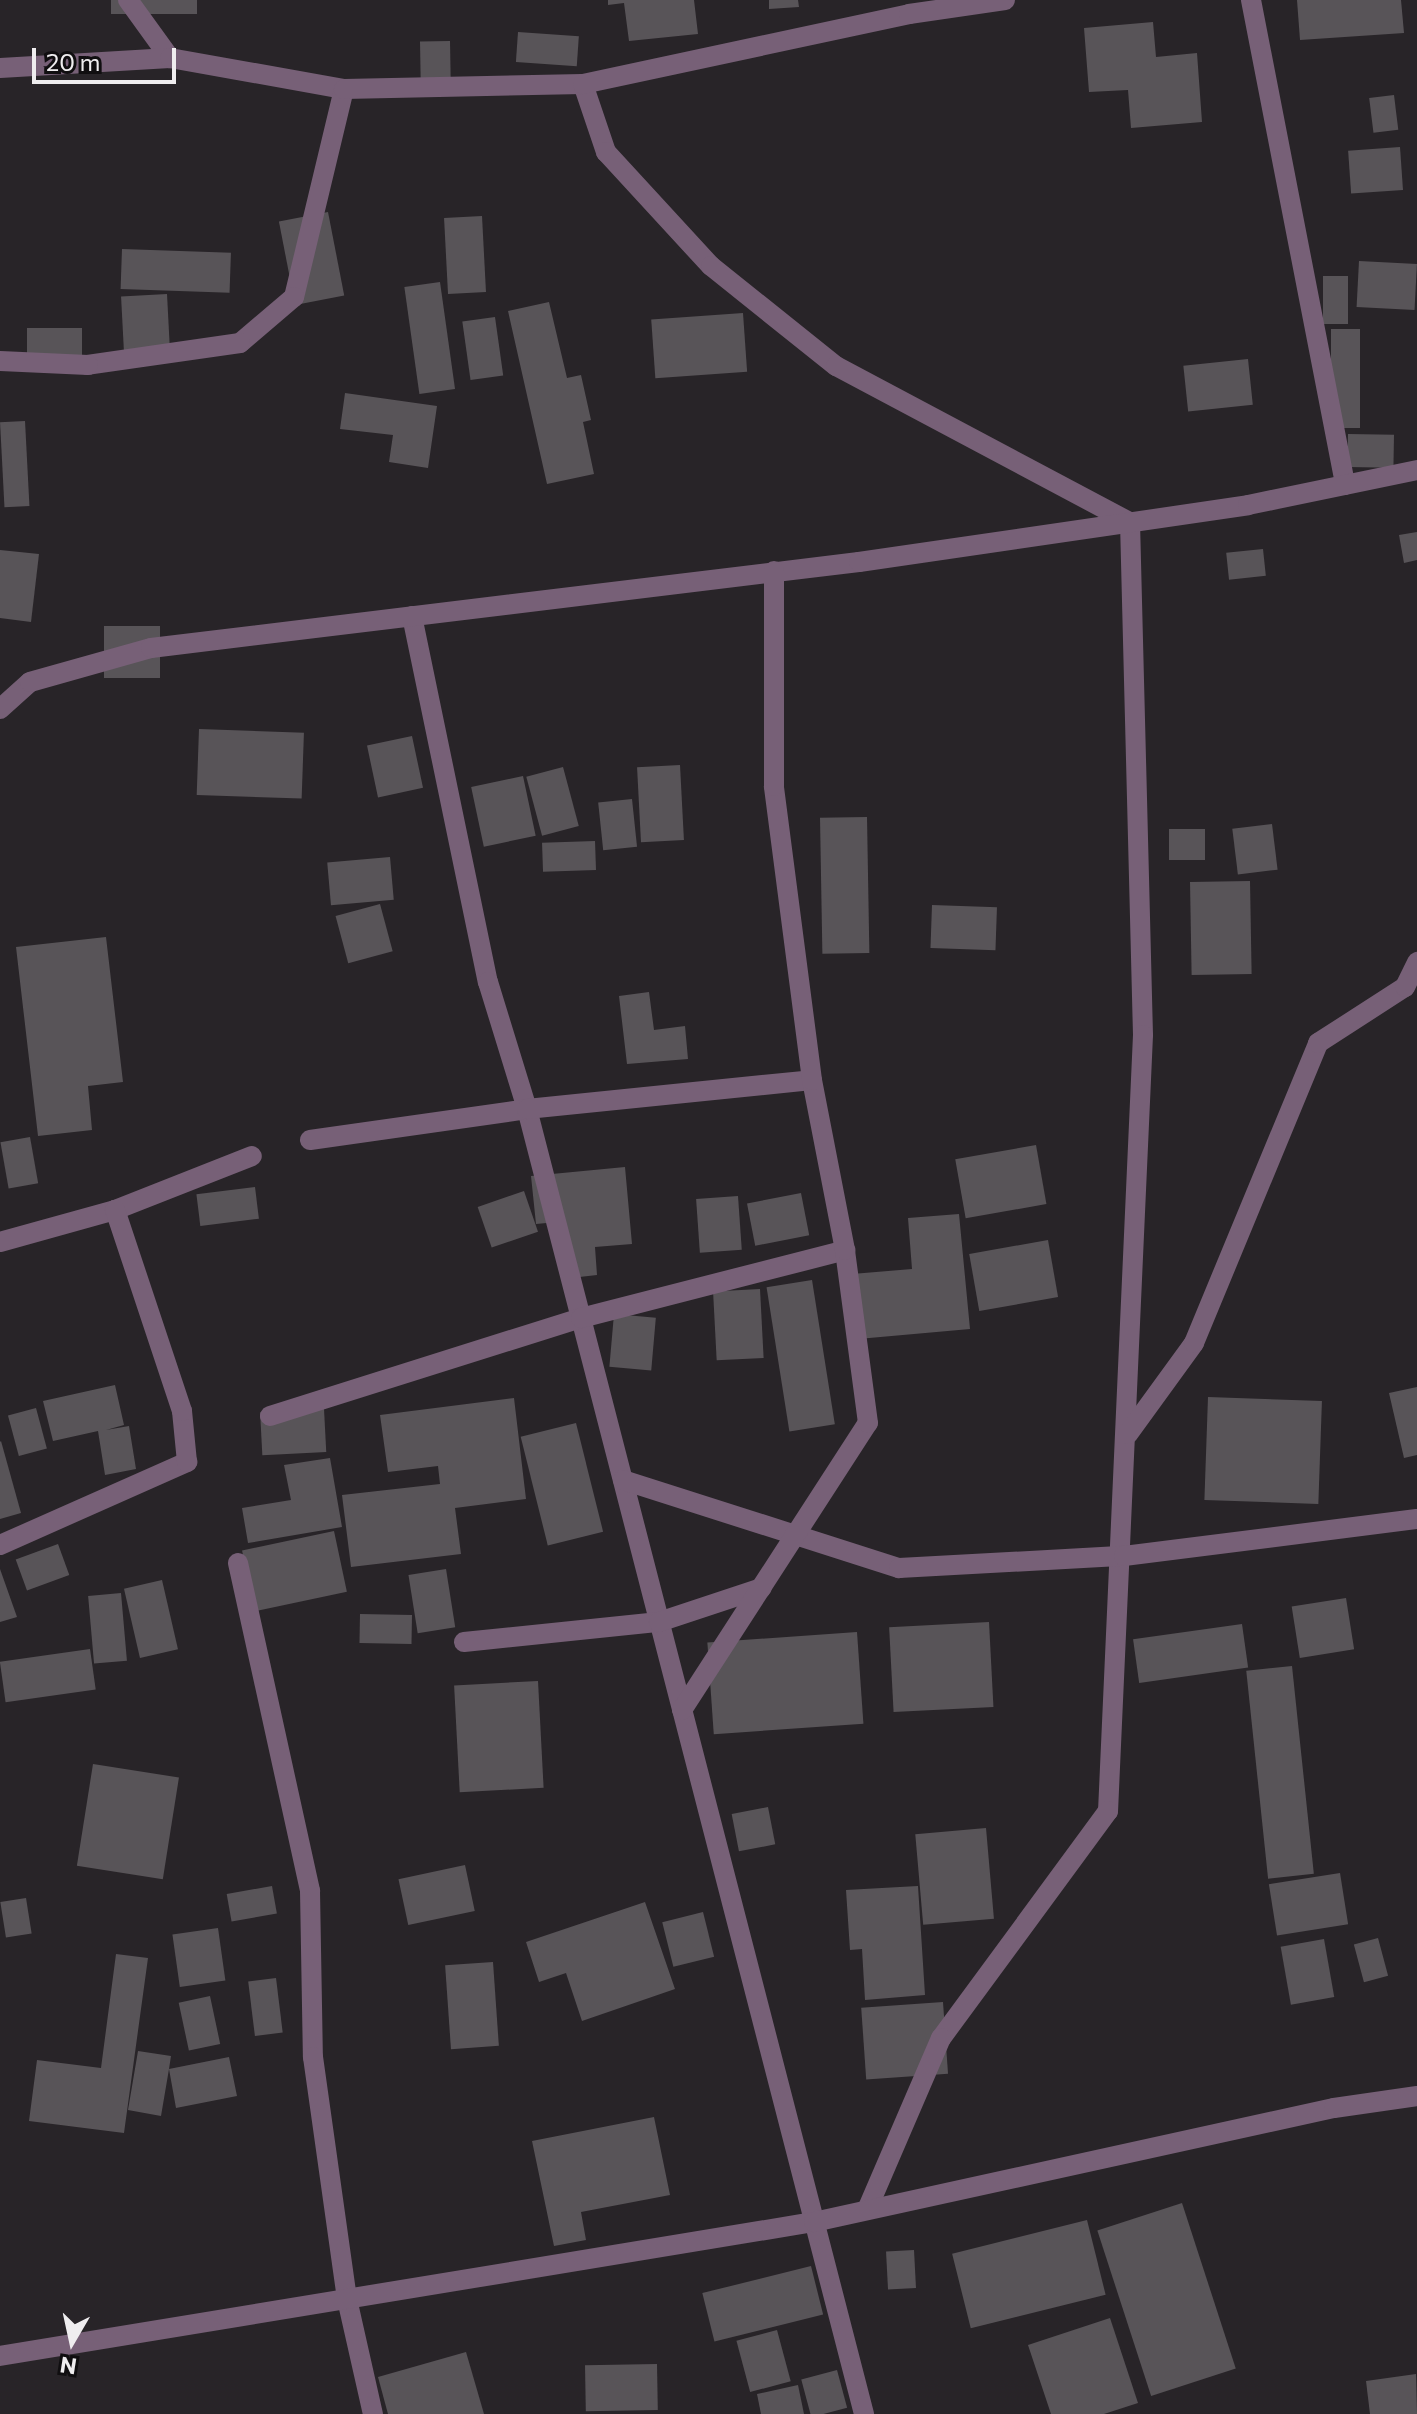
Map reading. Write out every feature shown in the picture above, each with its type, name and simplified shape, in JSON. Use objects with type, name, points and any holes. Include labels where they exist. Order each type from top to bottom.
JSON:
[{"type":"street","points":[[128,0],[170,58]]},
{"type":"street","points":[[0,68],[170,58],[344,89],[583,84],[909,14],[1005,0]]},
{"type":"street","points":[[1251,0],[1345,485]]},
{"type":"street","points":[[583,84],[606,152],[711,266],[836,366],[1130,522]]},
{"type":"street","points":[[0,361],[88,365],[240,343],[294,297],[344,89]]},
{"type":"street","points":[[0,709],[30,682],[151,648],[774,571],[1130,522],[1417,470]]},
{"type":"street","points":[[867,2210],[941,2038],[1108,1811],[1124,1556],[1143,1035],[1130,522]]},
{"type":"street","points":[[682,1710],[868,1423],[845,1250],[812,1080],[774,786],[774,571]]},
{"type":"street","points":[[412,616],[488,982],[527,1109],[864,2414]]},
{"type":"street","points":[[1128,1434],[1194,1343],[1318,1043],[1405,987],[1417,962]]},
{"type":"street","points":[[310,1140],[527,1109],[812,1080]]},
{"type":"street","points":[[0,1242],[115,1210],[252,1156]]},
{"type":"street","points":[[0,1545],[187,1462],[182,1411],[115,1210]]},
{"type":"street","points":[[270,1416],[581,1318],[845,1250]]},
{"type":"street","points":[[623,1480],[899,1568],[1124,1556],[1417,1519]]},
{"type":"street","points":[[238,1563],[310,1891],[313,2057],[347,2299],[373,2414]]},
{"type":"street","points":[[464,1642],[659,1622],[762,1588]]},
{"type":"street","points":[[0,2356],[814,2222],[1334,2108],[1417,2096]]},
{"type":"building","points":[[111,0],[197,0],[197,14],[111,14]]},
{"type":"building","points":[[608,0],[694,0],[698,34],[629,41],[624,3],[608,5]]},
{"type":"building","points":[[769,0],[798,0],[799,7],[769,9]]},
{"type":"building","points":[[1297,0],[1401,0],[1404,33],[1300,40]]},
{"type":"building","points":[[1153,22],[1156,57],[1197,53],[1202,122],[1131,128],[1128,90],[1089,92],[1084,28]]},
{"type":"building","points":[[518,32],[579,36],[577,66],[516,62]]},
{"type":"building","points":[[450,41],[451,84],[421,85],[420,42]]},
{"type":"building","points":[[1394,95],[1398,130],[1373,133],[1369,98]]},
{"type":"building","points":[[1400,147],[1403,190],[1351,194],[1348,151]]},
{"type":"building","points":[[328,212],[344,295],[295,305],[279,222]]},
{"type":"building","points":[[482,216],[486,292],[448,294],[444,218]]},
{"type":"building","points":[[122,249],[231,253],[230,293],[121,289]]},
{"type":"building","points":[[1359,261],[1417,264],[1415,310],[1357,307]]},
{"type":"building","points":[[1323,276],[1348,276],[1348,324],[1323,324]]},
{"type":"building","points":[[440,282],[455,389],[419,394],[404,287]]},
{"type":"building","points":[[167,294],[170,353],[124,355],[121,296]]},
{"type":"building","points":[[549,302],[567,378],[581,375],[591,420],[583,422],[594,474],[547,484],[508,311]]},
{"type":"building","points":[[743,313],[747,372],[655,378],[651,319]]},
{"type":"building","points":[[495,317],[503,375],[471,380],[462,322]]},
{"type":"building","points":[[27,328],[82,328],[82,362],[27,362]]},
{"type":"building","points":[[1331,329],[1360,329],[1360,428],[1331,428]]},
{"type":"building","points":[[1248,359],[1253,405],[1188,412],[1183,366]]},
{"type":"building","points":[[345,393],[437,406],[428,468],[389,462],[393,435],[340,429]]},
{"type":"building","points":[[25,421],[29,506],[4,507],[0,422]]},
{"type":"building","points":[[1348,434],[1394,435],[1393,468],[1347,467]]},
{"type":"building","points":[[1417,532],[1417,560],[1404,563],[1399,535]]},
{"type":"building","points":[[1263,549],[1266,576],[1229,580],[1226,553]]},
{"type":"building","points":[[0,550],[39,554],[31,622],[0,618]]},
{"type":"building","points":[[104,626],[160,626],[160,678],[104,678]]},
{"type":"building","points":[[199,729],[304,733],[302,799],[197,795]]},
{"type":"building","points":[[412,736],[423,788],[378,797],[367,746]]},
{"type":"building","points":[[680,765],[684,840],[641,842],[637,767]]},
{"type":"building","points":[[563,767],[579,826],[542,836],[526,777]]},
{"type":"building","points":[[523,776],[536,836],[484,847],[471,787]]},
{"type":"building","points":[[632,799],[637,847],[603,850],[598,803]]},
{"type":"building","points":[[867,817],[869,953],[822,954],[820,818]]},
{"type":"building","points":[[1272,824],[1278,870],[1238,875],[1232,829]]},
{"type":"building","points":[[1169,829],[1205,829],[1205,860],[1169,860]]},
{"type":"building","points":[[595,841],[596,870],[543,872],[542,843]]},
{"type":"building","points":[[390,857],[394,900],[331,905],[327,862]]},
{"type":"building","points":[[1250,881],[1252,974],[1192,975],[1190,882]]},
{"type":"building","points":[[380,904],[393,951],[348,963],[336,916]]},
{"type":"building","points":[[932,905],[997,907],[995,950],[930,948]]},
{"type":"building","points":[[106,937],[123,1082],[88,1086],[92,1130],[38,1136],[16,947]]},
{"type":"building","points":[[649,992],[654,1030],[685,1026],[688,1059],[627,1064],[619,996]]},
{"type":"building","points":[[30,1137],[38,1183],[9,1188],[0,1142]]},
{"type":"building","points":[[1036,1145],[1046,1204],[966,1218],[955,1159]]},
{"type":"building","points":[[625,1167],[632,1244],[595,1247],[597,1275],[562,1279],[557,1222],[536,1224],[531,1176]]},
{"type":"building","points":[[255,1187],[259,1219],[200,1226],[196,1194]]},
{"type":"building","points":[[524,1191],[538,1232],[492,1248],[478,1207]]},
{"type":"building","points":[[801,1193],[809,1235],[755,1246],[747,1203]]},
{"type":"building","points":[[738,1196],[742,1250],[700,1253],[696,1199]]},
{"type":"building","points":[[959,1214],[970,1329],[858,1339],[852,1274],[912,1269],[908,1218]]},
{"type":"building","points":[[1048,1240],[1058,1297],[979,1311],[969,1254]]},
{"type":"building","points":[[812,1280],[835,1424],[789,1431],[767,1287]]},
{"type":"building","points":[[760,1289],[764,1358],[717,1360],[713,1291]]},
{"type":"building","points":[[614,1314],[656,1318],[651,1370],[609,1367]]},
{"type":"building","points":[[115,1385],[124,1425],[106,1430],[129,1426],[136,1469],[105,1475],[98,1431],[53,1441],[43,1401]]},
{"type":"building","points":[[1417,1387],[1417,1455],[1404,1458],[1389,1393]]},
{"type":"building","points":[[1208,1397],[1322,1401],[1318,1504],[1204,1500]]},
{"type":"building","points":[[514,1398],[526,1499],[455,1508],[461,1554],[351,1567],[342,1495],[440,1484],[438,1466],[388,1472],[380,1415]]},
{"type":"building","points":[[36,1408],[47,1449],[19,1456],[8,1416]]},
{"type":"building","points":[[324,1409],[326,1452],[262,1455],[260,1412]]},
{"type":"building","points":[[576,1423],[603,1532],[548,1545],[521,1437]]},
{"type":"building","points":[[0,1442],[21,1513],[0,1519]]},
{"type":"building","points":[[330,1458],[342,1527],[248,1543],[242,1508],[291,1500],[284,1465]]},
{"type":"building","points":[[334,1531],[347,1592],[255,1611],[242,1551]]},
{"type":"building","points":[[58,1544],[69,1575],[27,1590],[16,1559]]},
{"type":"building","points":[[0,1569],[17,1617],[0,1622]]},
{"type":"building","points":[[446,1569],[455,1627],[418,1633],[408,1575]]},
{"type":"building","points":[[162,1580],[178,1649],[140,1658],[124,1589]]},
{"type":"building","points":[[121,1593],[127,1661],[94,1664],[88,1596]]},
{"type":"building","points":[[1346,1598],[1354,1649],[1300,1658],[1292,1607]]},
{"type":"building","points":[[360,1614],[412,1615],[411,1644],[359,1643]]},
{"type":"building","points":[[989,1622],[993,1707],[894,1712],[889,1627]]},
{"type":"building","points":[[1242,1624],[1248,1668],[1139,1683],[1133,1639]]},
{"type":"building","points":[[857,1632],[863,1724],[714,1734],[707,1642]]},
{"type":"building","points":[[90,1649],[96,1690],[6,1702],[0,1662]]},
{"type":"building","points":[[1292,1666],[1314,1874],[1268,1879],[1246,1671]]},
{"type":"building","points":[[538,1681],[544,1788],[460,1792],[454,1685]]},
{"type":"building","points":[[93,1764],[179,1778],[163,1879],[77,1866]]},
{"type":"building","points":[[768,1807],[775,1844],[739,1851],[732,1814]]},
{"type":"building","points":[[986,1828],[994,1919],[923,1925],[915,1834]]},
{"type":"building","points":[[465,1865],[475,1911],[408,1925],[398,1879]]},
{"type":"building","points":[[1340,1873],[1348,1924],[1277,1936],[1269,1884]]},
{"type":"building","points":[[272,1886],[277,1914],[232,1922],[227,1894]]},
{"type":"building","points":[[918,1886],[925,1995],[865,2000],[862,1949],[850,1950],[846,1890]]},
{"type":"building","points":[[26,1898],[32,1934],[6,1938],[0,1902]]},
{"type":"building","points":[[645,1902],[675,1989],[582,2021],[566,1973],[539,1982],[526,1942]]},
{"type":"building","points":[[703,1912],[714,1957],[673,1967],[662,1922]]},
{"type":"building","points":[[218,1928],[225,1980],[180,1987],[172,1934]]},
{"type":"building","points":[[1378,1938],[1388,1976],[1364,1982],[1354,1944]]},
{"type":"building","points":[[1324,1939],[1334,1997],[1291,2005],[1281,1947]]},
{"type":"building","points":[[116,1954],[148,1958],[124,2133],[29,2121],[37,2060],[101,2068]]},
{"type":"building","points":[[493,1962],[499,2046],[451,2049],[445,1965]]},
{"type":"building","points":[[276,1978],[283,2033],[255,2036],[248,1981]]},
{"type":"building","points":[[210,1996],[220,2044],[189,2051],[179,2003]]},
{"type":"building","points":[[943,2002],[948,2074],[866,2080],[861,2008]]},
{"type":"building","points":[[138,2051],[171,2056],[161,2116],[128,2110]]},
{"type":"building","points":[[229,2057],[237,2096],[176,2108],[169,2069]]},
{"type":"building","points":[[654,2117],[670,2195],[581,2212],[586,2240],[554,2246],[532,2141]]},
{"type":"building","points":[[1182,2203],[1236,2368],[1151,2396],[1097,2231]]},
{"type":"building","points":[[1087,2220],[1106,2295],[971,2328],[952,2254]]},
{"type":"building","points":[[914,2250],[916,2288],[888,2289],[886,2251]]},
{"type":"building","points":[[811,2266],[823,2315],[714,2342],[702,2293]]},
{"type":"building","points":[[1110,2318],[1138,2403],[1104,2414],[1051,2414],[1028,2345]]},
{"type":"building","points":[[777,2330],[791,2381],[750,2392],[736,2341]]},
{"type":"building","points":[[466,2352],[484,2414],[388,2414],[378,2377]]},
{"type":"building","points":[[657,2364],[658,2410],[586,2411],[585,2365]]},
{"type":"building","points":[[837,2370],[847,2408],[810,2414],[801,2380]]},
{"type":"building","points":[[1416,2374],[1417,2414],[1370,2414],[1366,2381]]},
{"type":"building","points":[[798,2385],[804,2414],[761,2414],[757,2394]]}]
